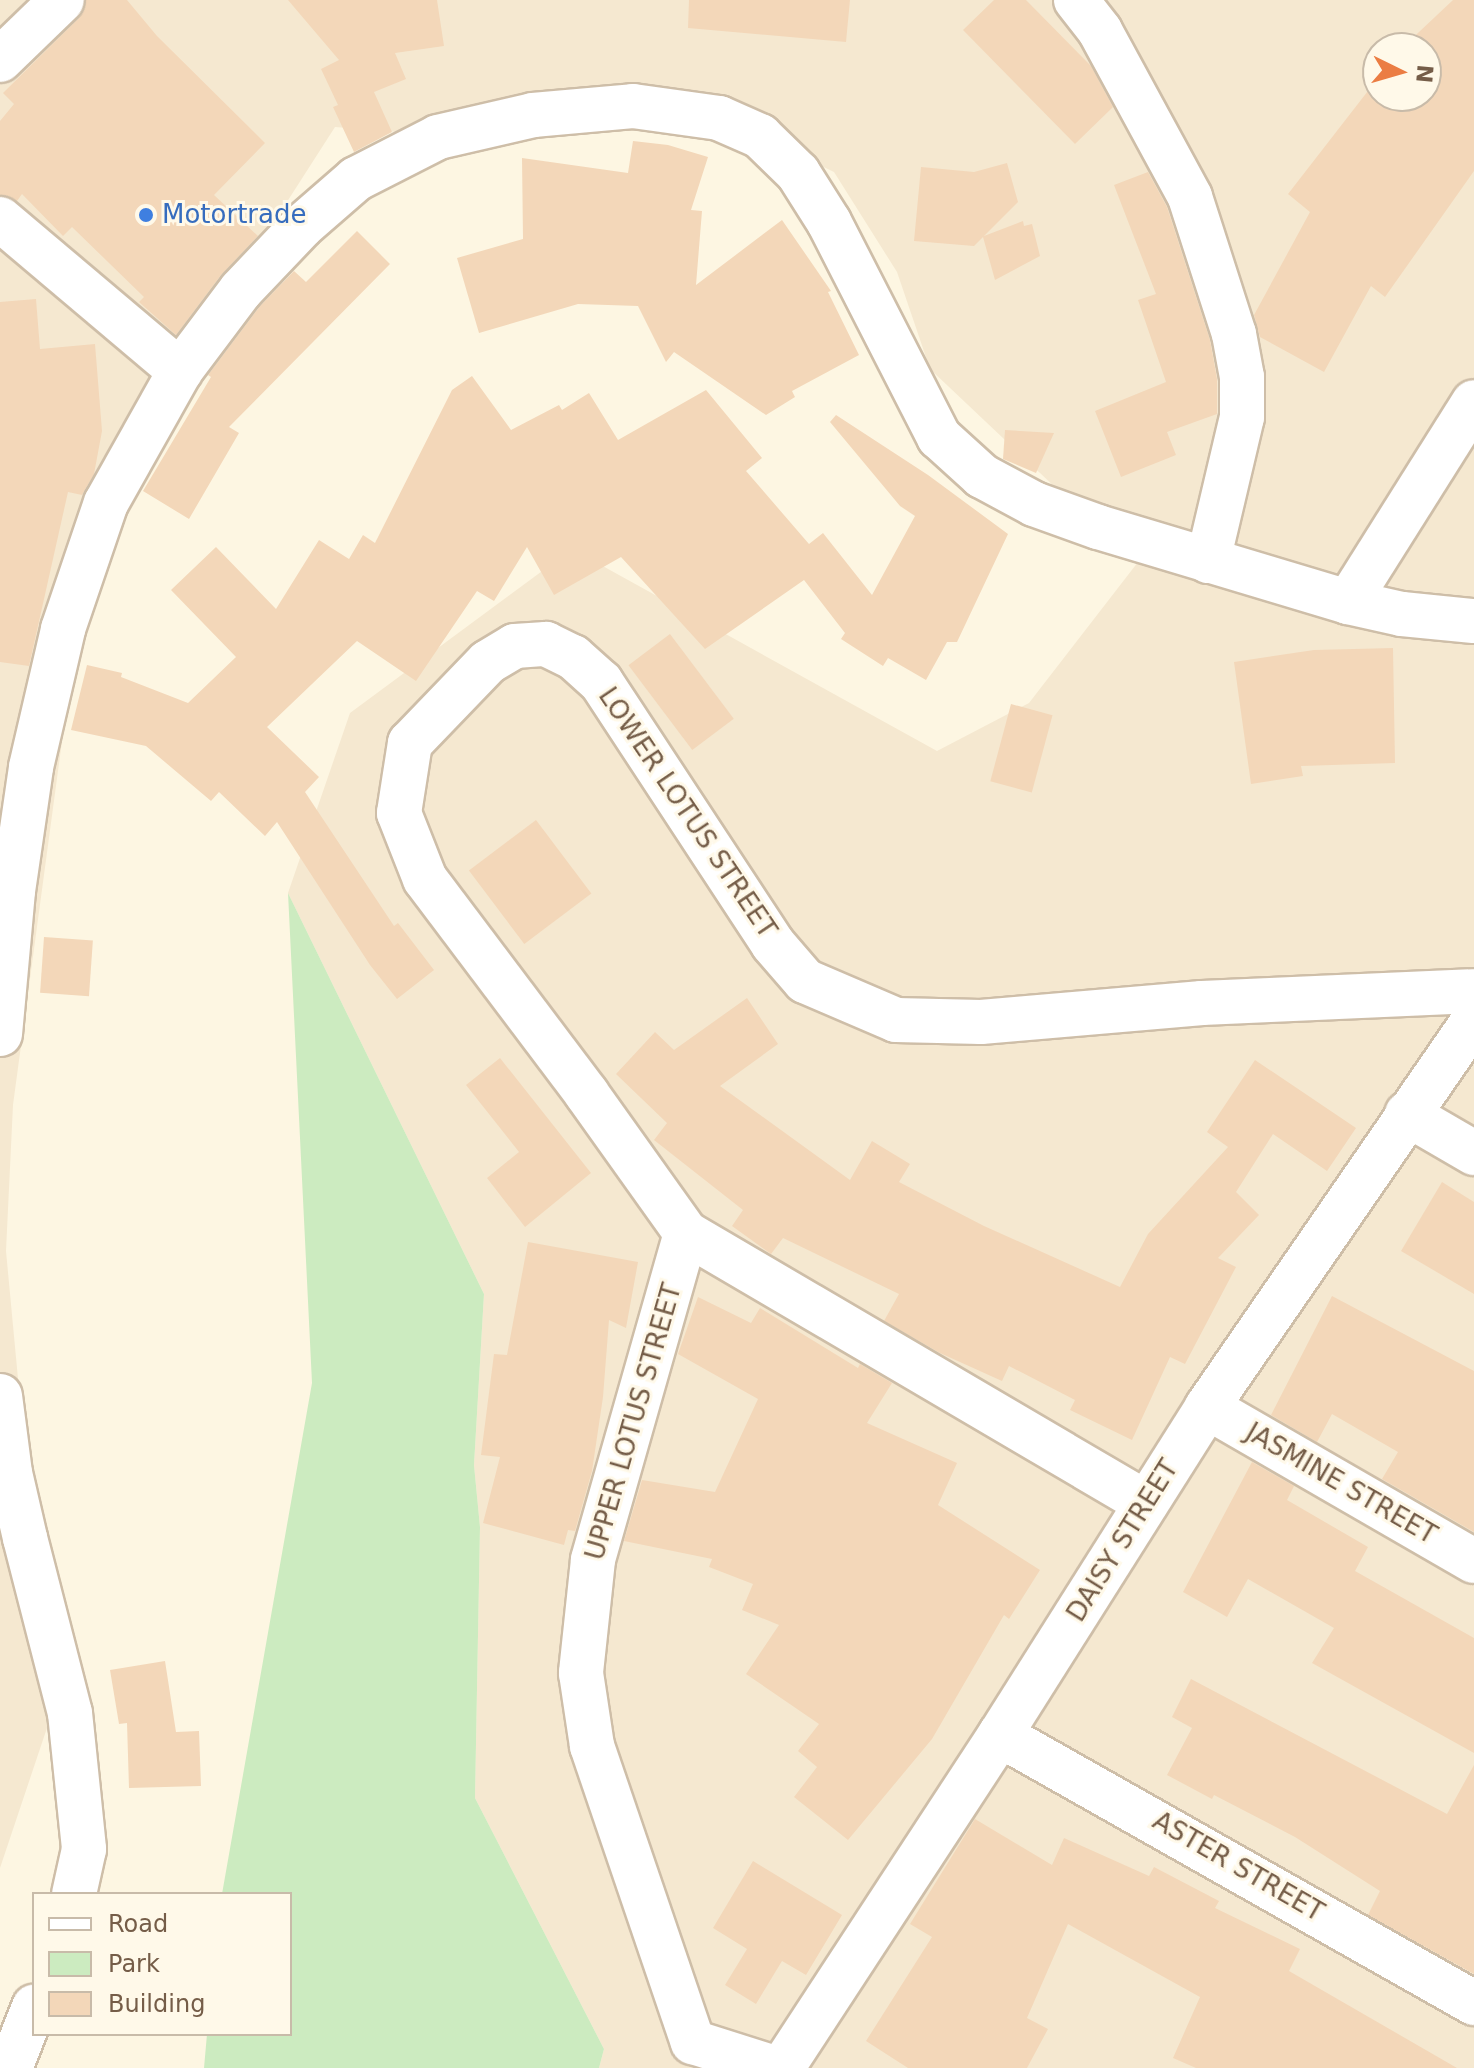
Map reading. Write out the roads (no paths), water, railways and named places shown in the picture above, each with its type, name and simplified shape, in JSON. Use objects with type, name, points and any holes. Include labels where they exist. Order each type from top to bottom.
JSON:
[{"type":"street","points":[[0,60],[62,0]]},
{"type":"street","points":[[1076,0],[1100,31],[1190,197],[1234,334],[1242,377],[1242,417],[1208,561]]},
{"type":"street","points":[[0,1034],[13,891],[31,767],[63,629],[106,503],[180,371],[241,290],[302,226],[356,179],[438,137],[533,115],[582,108],[633,106],[719,118],[760,136],[798,173],[870,297],[939,437],[982,476],[1034,504],[1208,561],[1348,602],[1402,614],[1474,621]]},
{"type":"street","points":[[0,219],[180,371]]},
{"type":"street","points":[[1348,602],[1474,402]]},
{"type":"street","name":"LOWER LOTUS STREET","points":[[686,1233],[587,1094],[425,879],[399,813],[410,743],[488,662],[515,646],[546,644],[573,657],[601,682],[773,944],[805,981],[896,1020],[981,1022],[1202,1003],[1453,992]]},
{"type":"street","name":"DAISY STREET","points":[[782,2068],[1000,1735],[1207,1407],[1474,1020]]},
{"type":"street","points":[[1407,1114],[1474,1153]]},
{"type":"street","points":[[686,1233],[1146,1503]]},
{"type":"street","name":"UPPER LOTUS STREET","points":[[686,1233],[593,1560],[581,1673],[592,1746],[688,2055],[775,2068]]},
{"type":"street","points":[[0,1396],[10,1473],[70,1713],[84,1849],[74,1892]]},
{"type":"street","name":"JASMINE STREET","points":[[1207,1407],[1474,1561]]},
{"type":"street","name":"ASTER STREET","points":[[1000,1735],[1474,2003]]},
{"type":"street","points":[[10,2068],[32,2012]]},
{"type":"place","name":"Motortrade","points":[[146,215]]}]
